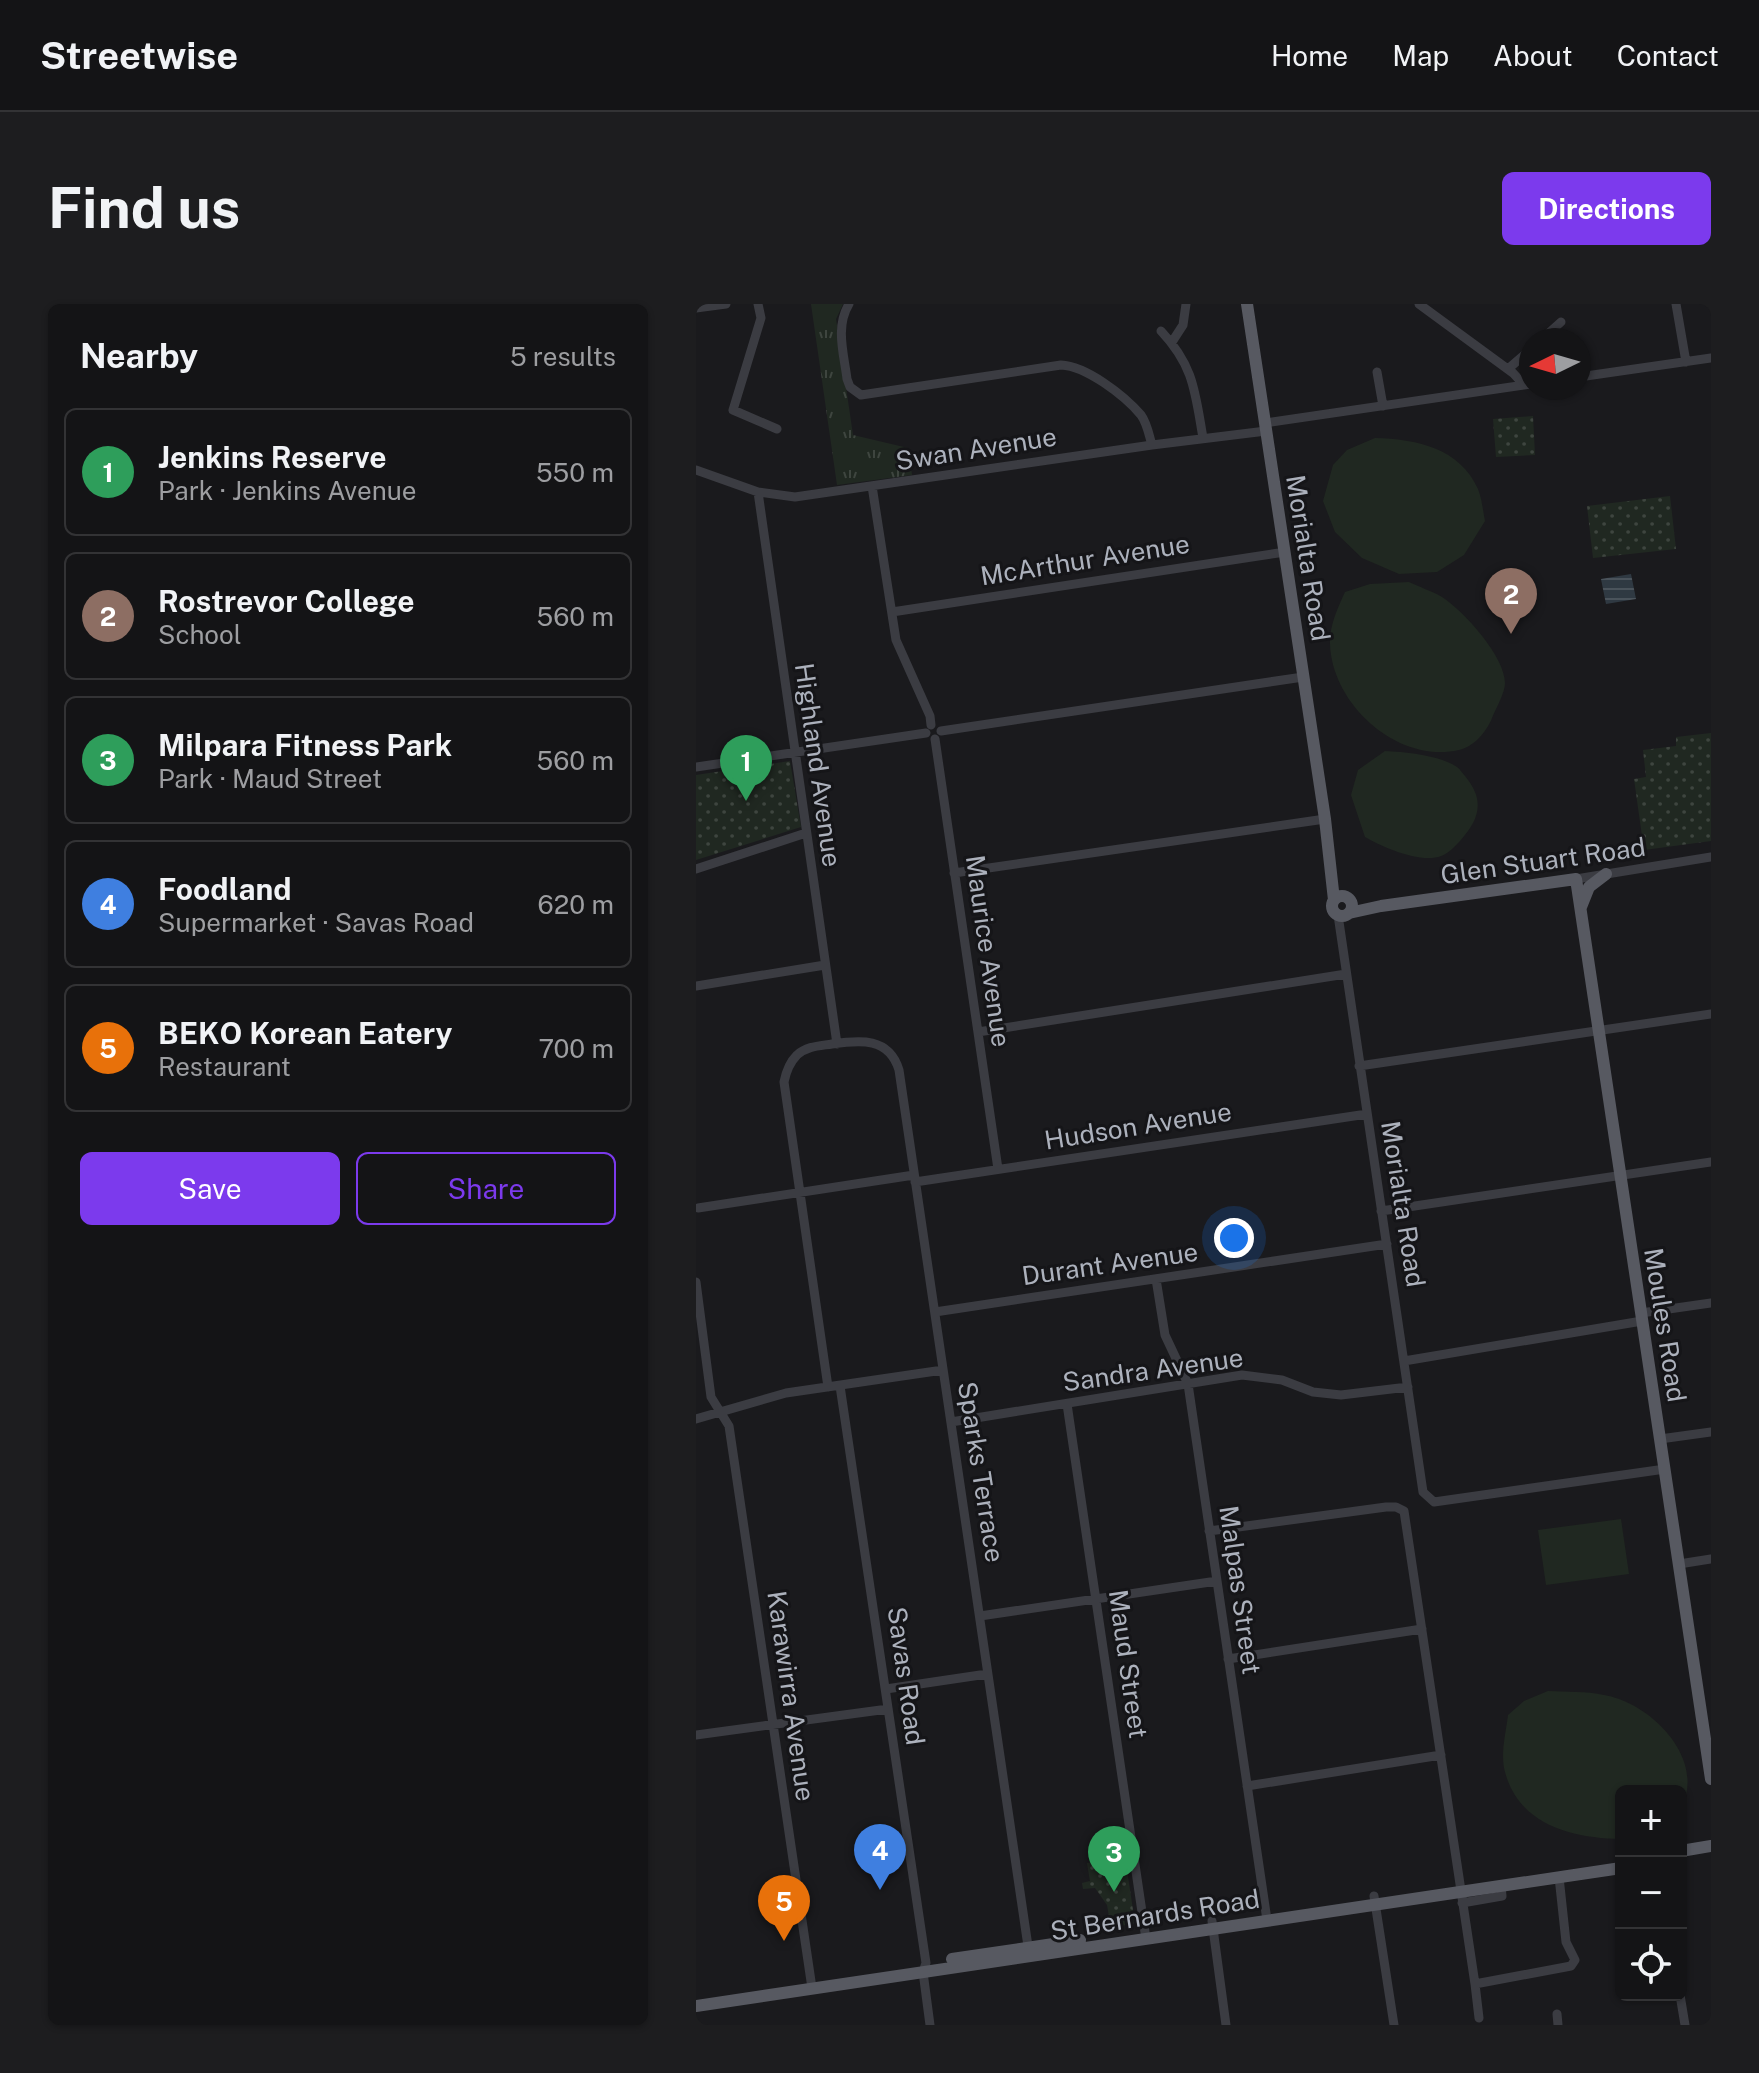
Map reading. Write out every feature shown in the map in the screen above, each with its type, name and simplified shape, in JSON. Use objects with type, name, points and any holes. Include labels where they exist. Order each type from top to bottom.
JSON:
[{"type":"main road","name":"Morialta Road","points":[[1247,304],[1325,819],[1334,900],[1332,906],[1347,907],[1331,866]]},
{"type":"main road","points":[[1581,911],[1589,887],[1606,874]]},
{"type":"main road","name":"Glen Stuart Road","points":[[1347,907],[1381,906],[1576,879]]},
{"type":"main road","name":"Moules Road","points":[[1576,879],[1711,1779]]},
{"type":"main road","points":[[1687,1850],[1711,1846]]},
{"type":"main road","points":[[1687,1858],[1711,1854]]},
{"type":"main road","name":"St Bernards Road","points":[[1460,1893],[1615,1861]]},
{"type":"main road","name":"St Bernards Road","points":[[696,1998],[924,1968],[1375,1900],[1460,1893],[1615,1869]]},
{"type":"main road","name":"St Bernards Road","points":[[696,2006],[812,1984]]},
{"type":"street","points":[[696,308],[726,304]]},
{"type":"street","points":[[758,304],[761,318],[733,410],[777,429]]},
{"type":"street","points":[[849,304],[841,319],[847,379],[850,387],[861,395],[1073,365],[1093,374],[1141,415],[1152,445]]},
{"type":"street","points":[[1172,342],[1183,325],[1186,304]]},
{"type":"street","points":[[1420,304],[1519,378]]},
{"type":"street","points":[[1676,304],[1686,362]]},
{"type":"street","points":[[1554,328],[1561,322]]},
{"type":"street","points":[[1161,331],[1188,366],[1203,438]]},
{"type":"street","points":[[1591,375],[1711,358]]},
{"type":"street","points":[[1508,369],[1519,359]]},
{"type":"street","points":[[1377,372],[1383,406]]},
{"type":"street","name":"Swan Avenue","points":[[696,470],[758,492],[795,497],[1203,438],[1383,406],[1519,386]]},
{"type":"street","name":"Maurice Avenue","points":[[872,486],[900,653],[930,716],[933,732],[998,1169]]},
{"type":"street","name":"Highland Avenue","points":[[758,492],[837,1044]]},
{"type":"street","name":"McArthur Avenue","points":[[892,612],[1285,552]]},
{"type":"street","points":[[696,767],[1303,677]]},
{"type":"street","points":[[954,873],[1325,819]]},
{"type":"street","points":[[696,869],[806,833]]},
{"type":"street","name":"Glen Stuart Road","points":[[1576,879],[1711,857]]},
{"type":"street","name":"Morialta Road","points":[[1347,907],[1346,974],[1423,1492],[1434,1502],[1665,1469]]},
{"type":"street","points":[[696,986],[825,965]]},
{"type":"street","points":[[978,1032],[1346,974]]},
{"type":"street","points":[[1359,1066],[1711,1014]]},
{"type":"street","name":"Sparks Terrace","points":[[800,1194],[784,1082],[791,1061],[809,1047],[861,1040],[883,1046],[896,1061],[915,1178],[1029,1952]]},
{"type":"street","name":"Hudson Avenue","points":[[697,1209],[998,1169],[1367,1114]]},
{"type":"street","points":[[1381,1211],[1711,1162]]},
{"type":"street","points":[[800,1194],[828,1387]]},
{"type":"street","name":"Durant Avenue","points":[[935,1312],[1387,1244]]},
{"type":"street","name":"Malpas Street","points":[[1156,1279],[1165,1335],[1188,1384],[1266,1916]]},
{"type":"street","name":"Karawirra Avenue","points":[[696,1282],[711,1397],[729,1426],[812,1984]]},
{"type":"street","points":[[1404,1361],[1711,1303]]},
{"type":"street","points":[[696,1419],[786,1393],[943,1370]]},
{"type":"street","name":"Sandra Avenue","points":[[951,1422],[1242,1375],[1282,1380],[1313,1392],[1341,1395],[1408,1387]]},
{"type":"street","name":"Savas Road","points":[[840,1386],[886,1689],[930,2025]]},
{"type":"street","name":"Maud Street","points":[[1067,1404],[1145,1935]]},
{"type":"street","points":[[1660,1439],[1711,1432]]},
{"type":"street","points":[[1209,1531],[1375,1508],[1401,1509],[1407,1521],[1479,2018]]},
{"type":"street","points":[[1679,1564],[1711,1559]]},
{"type":"street","points":[[980,1616],[1217,1581]]},
{"type":"street","points":[[1228,1659],[1422,1629]]},
{"type":"street","points":[[886,1689],[987,1674]]},
{"type":"street","points":[[696,1735],[888,1709]]},
{"type":"street","points":[[1247,1786],[1441,1755]]},
{"type":"street","points":[[1475,1984],[1567,1968],[1574,1963],[1574,1955],[1565,1937],[1559,1877]]},
{"type":"street","points":[[1375,1900],[1394,2025]]},
{"type":"street","points":[[1212,1925],[1226,2025]]},
{"type":"street","points":[[1681,2001],[1685,2025]]},
{"type":"green space","points":[[811,304],[843,304],[836,319],[853,435],[908,448],[912,475],[837,485]]},
{"type":"green space","points":[[1533,416],[1535,455],[1496,457],[1493,419]]},
{"type":"green space","points":[[1375,438],[1435,448],[1460,464],[1478,489],[1485,521],[1464,555],[1437,572],[1399,574],[1362,558],[1335,532],[1323,501],[1333,465],[1347,450]]},
{"type":"green space","points":[[1670,496],[1676,549],[1593,558],[1587,506]]},
{"type":"green space","points":[[1409,582],[1442,597],[1461,613],[1491,648],[1503,672],[1504,691],[1490,723],[1470,746],[1459,750],[1436,752],[1413,748],[1392,739],[1372,725],[1356,708],[1342,688],[1334,667],[1331,631],[1345,592],[1370,584]]},
{"type":"green space","points":[[1711,733],[1711,841],[1644,850],[1634,779],[1646,777],[1643,750],[1676,746],[1676,737]]},
{"type":"green space","points":[[1385,751],[1422,755],[1450,763],[1471,785],[1477,801],[1476,817],[1467,833],[1446,854],[1433,858],[1413,856],[1391,850],[1365,837],[1351,795],[1358,770]]},
{"type":"green space","points":[[790,761],[801,827],[696,860],[696,775]]},
{"type":"green space","points":[[1621,1519],[1629,1574],[1546,1585],[1538,1530]]},
{"type":"green space","points":[[1548,1691],[1583,1692],[1622,1700],[1640,1709],[1670,1736],[1687,1771],[1687,1785],[1615,1785],[1615,1839],[1584,1836],[1550,1825],[1522,1805],[1505,1772],[1503,1758],[1508,1715],[1524,1701]]},
{"type":"green space","points":[[1125,1857],[1135,1923],[1111,1928],[1107,1905],[1095,1888],[1083,1889],[1082,1883],[1090,1881],[1087,1863]]},
{"type":"shaded area","points":[[1631,574],[1636,599],[1606,604],[1601,579]]},
{"type":"place","name":"Rostrevor College","points":[[1511,634]]},
{"type":"place","name":"Jenkins Reserve","points":[[746,801]]},
{"type":"place","name":"Foodland","points":[[880,1890]]},
{"type":"place","name":"Milpara Fitness Park","points":[[1114,1892]]},
{"type":"place","name":"BEKO Korean Eatery","points":[[784,1941]]}]
